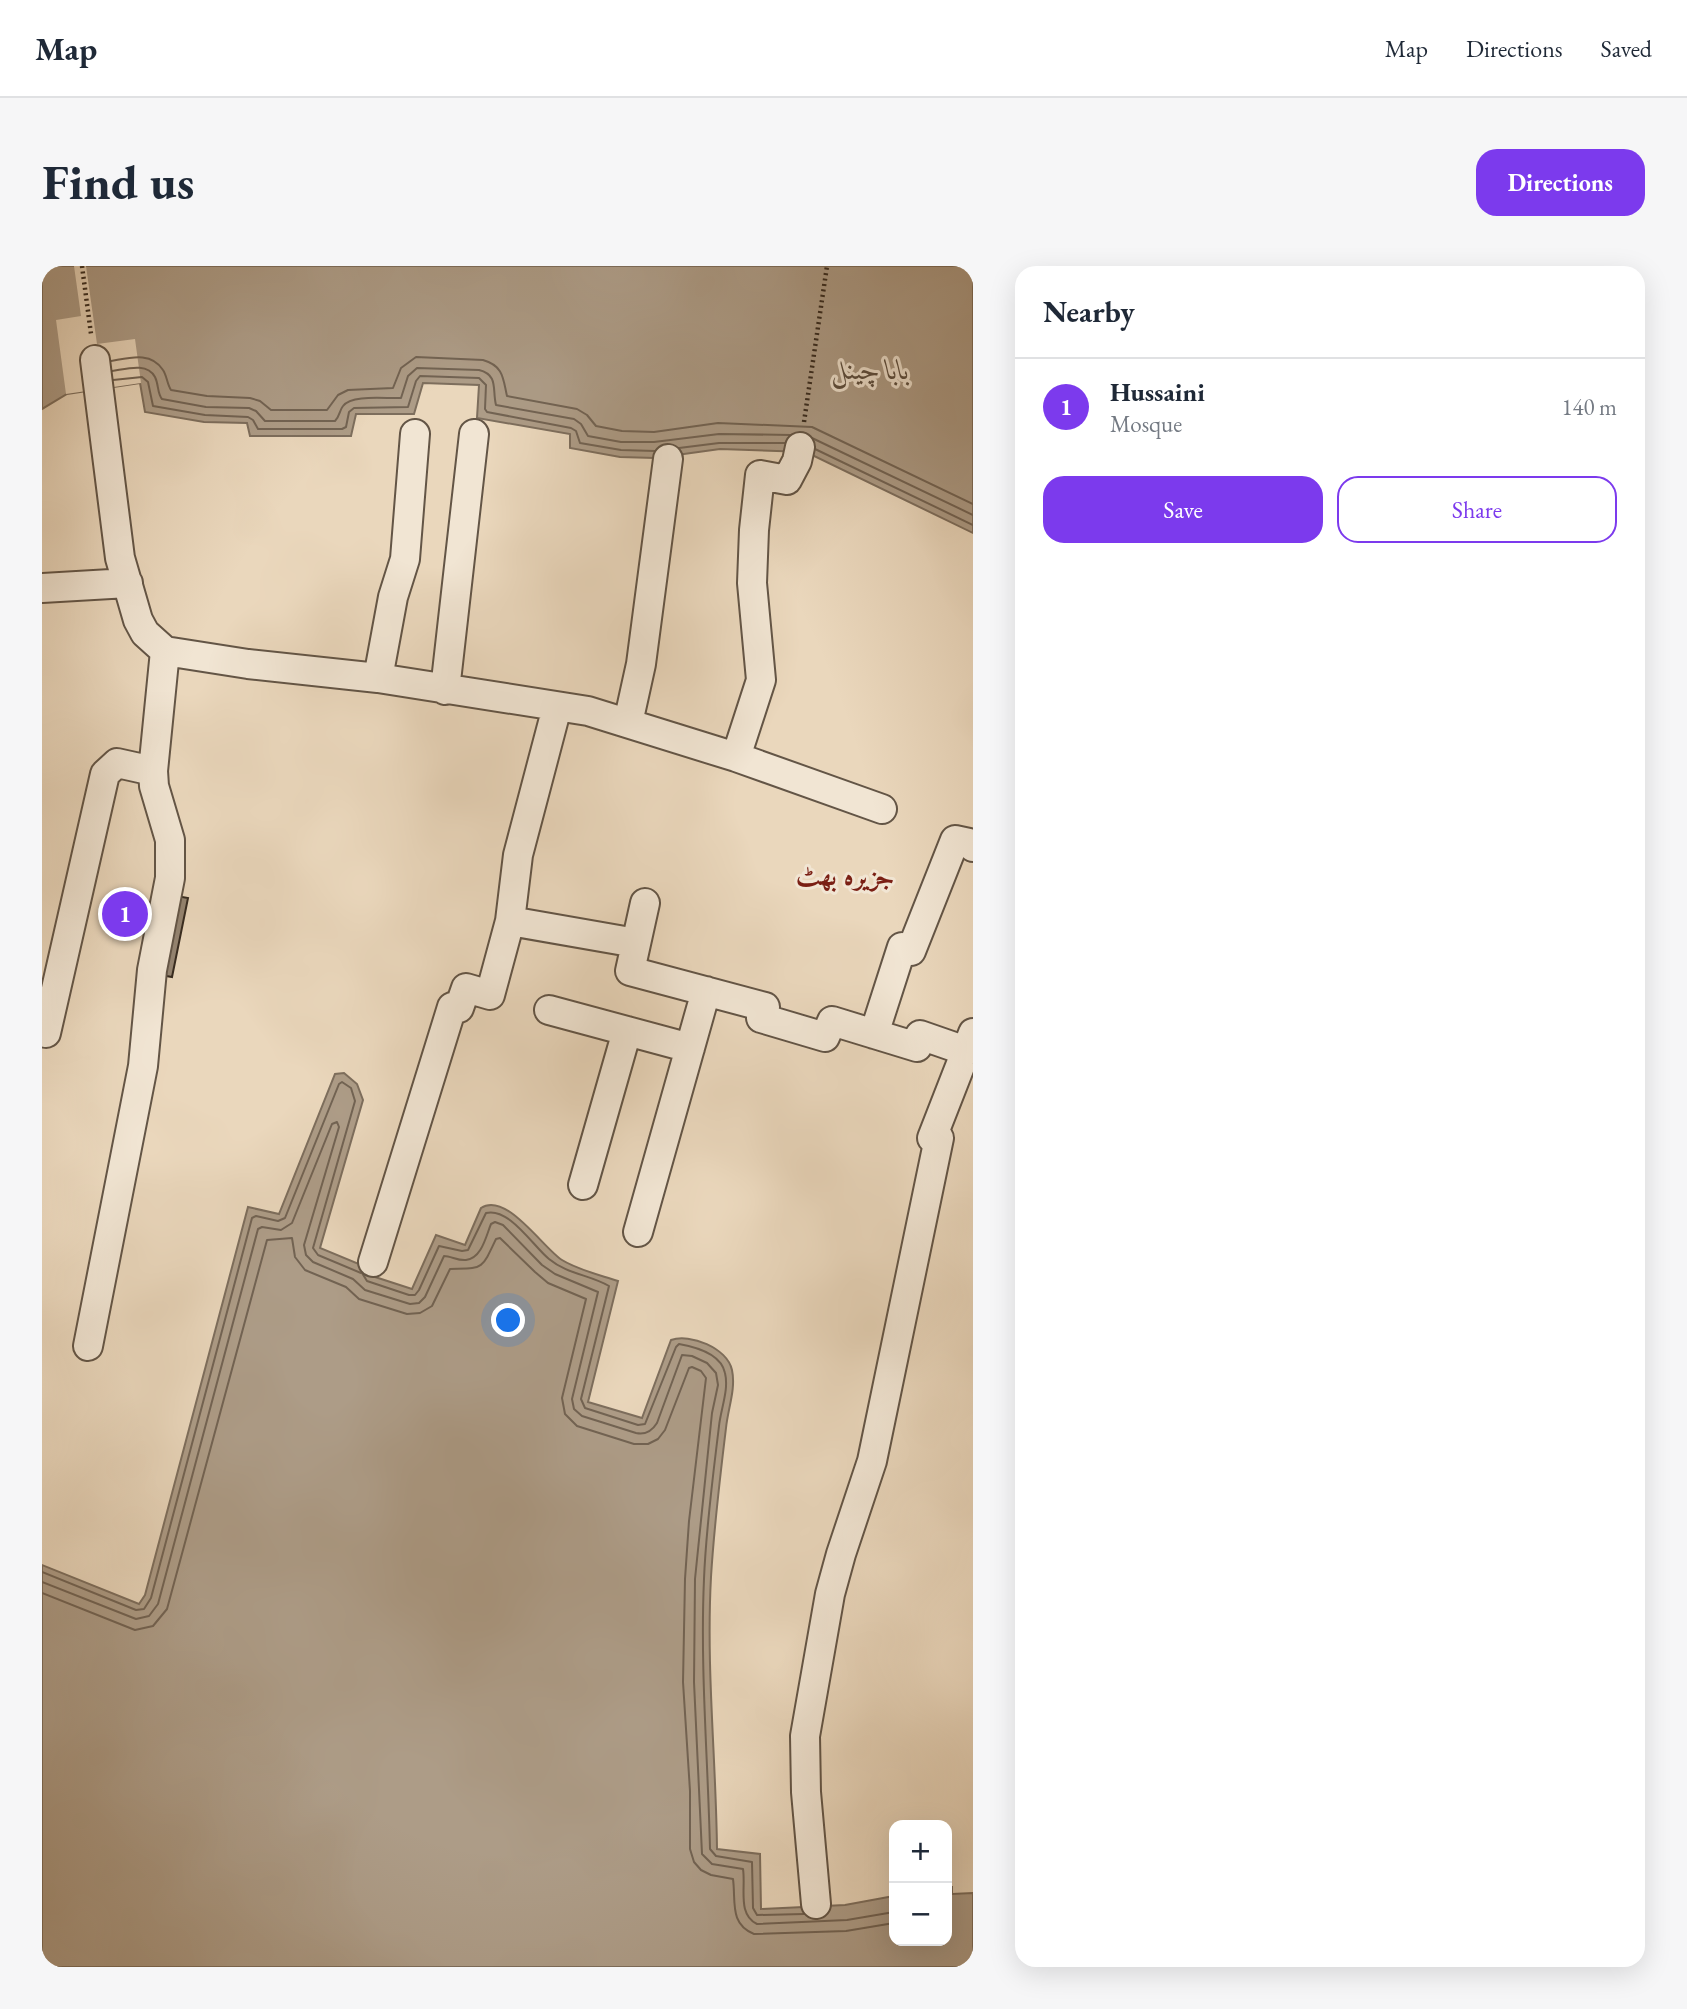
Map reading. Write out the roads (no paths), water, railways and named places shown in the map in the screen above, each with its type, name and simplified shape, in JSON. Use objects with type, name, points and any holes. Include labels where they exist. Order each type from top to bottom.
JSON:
[{"type":"street","points":[[95,360],[120,558],[138,620],[145,633],[165,651],[248,664],[378,678],[588,711],[736,757],[882,810]]},
{"type":"street","points":[[378,678],[393,597],[405,559],[415,434]]},
{"type":"street","points":[[444,690],[474,434]]},
{"type":"street","points":[[736,757],[761,680],[752,583],[760,475],[787,480],[797,461],[800,447]]},
{"type":"street","points":[[628,723],[641,664],[668,459]]},
{"type":"street","points":[[42,587],[128,583]]},
{"type":"street","points":[[88,1346],[144,1066],[152,970],[170,878],[170,840],[154,786],[153,771],[165,651]]},
{"type":"street","points":[[373,1262],[452,1007],[459,1008],[466,988],[490,995],[510,921],[518,855],[557,707]]},
{"type":"street","points":[[46,1032],[105,774],[117,763],[153,771]]},
{"type":"street","points":[[874,1034],[902,947],[911,951],[955,840],[969,843],[973,847]]},
{"type":"street","points":[[645,903],[630,971],[765,1007],[761,1018],[825,1037],[832,1021],[917,1046],[920,1035],[971,1042],[932,1139],[939,1138],[872,1461],[830,1594],[805,1736],[806,1792],[816,1905]]},
{"type":"street","points":[[510,921],[636,943]]},
{"type":"street","points":[[638,1232],[706,991]]},
{"type":"street","points":[[549,1010],[690,1048]]},
{"type":"street","points":[[583,1185],[627,1031]]},
{"type":"water","name":"بابا چینل","points":[[42,266],[973,266],[973,533],[806,452],[720,449],[655,458],[620,457],[570,448],[570,434],[477,418],[479,385],[423,383],[414,414],[356,414],[351,436],[250,436],[247,423],[204,422],[145,412],[140,383],[67,394],[42,409]]},
{"type":"water","points":[[344,1073],[357,1084],[363,1100],[320,1248],[371,1269],[369,1275],[412,1289],[436,1235],[465,1245],[481,1208],[491,1205],[502,1207],[524,1223],[562,1260],[618,1281],[588,1402],[642,1418],[671,1340],[688,1339],[707,1344],[729,1362],[733,1384],[717,1502],[710,1611],[717,1849],[760,1854],[761,1909],[845,1905],[889,1897],[889,1946],[952,1946],[952,1894],[973,1893],[973,1967],[42,1967],[42,1565],[139,1604],[145,1595],[248,1207],[279,1214],[335,1074]]},
{"type":"place","name":"Hussaini","points":[[125,914]]},
{"type":"district","name":"جزیرہ بھٹ","points":[[845,875]]}]
